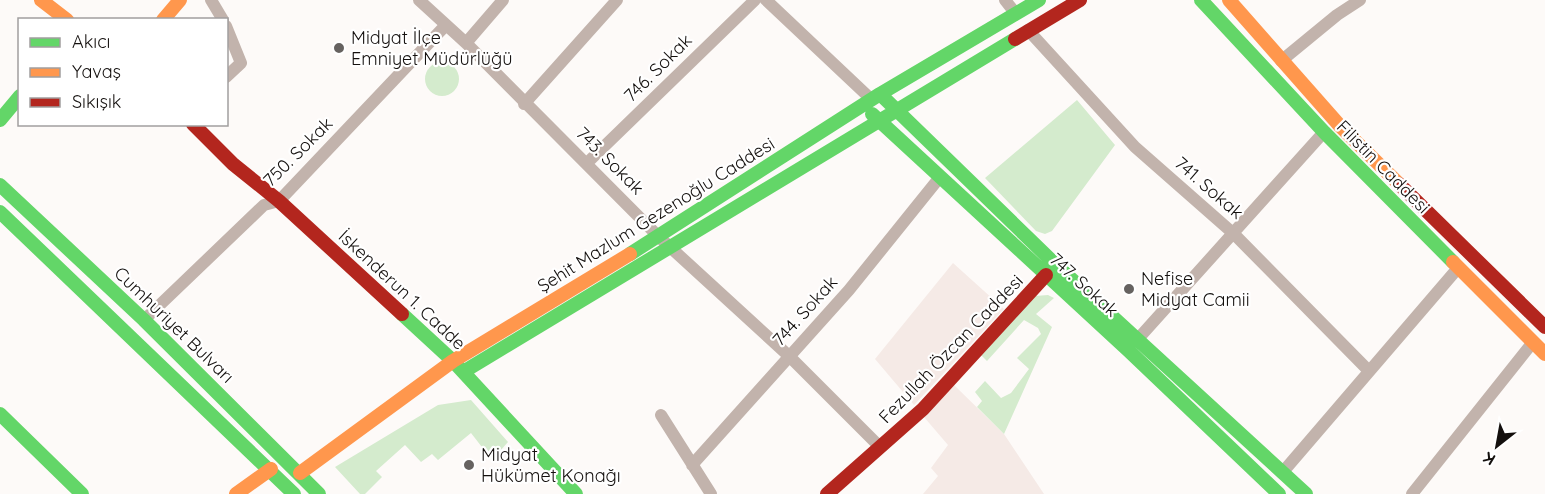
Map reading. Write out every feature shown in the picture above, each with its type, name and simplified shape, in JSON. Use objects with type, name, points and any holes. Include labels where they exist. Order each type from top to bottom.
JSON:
[{"type":"street","points":[[41,0],[64,18]]},
{"type":"street","points":[[166,18],[180,0]]},
{"type":"street","points":[[211,0],[222,18]]},
{"type":"street","name":"743. Sokak","points":[[419,0],[466,43],[524,104],[587,163],[659,237],[789,356],[880,447]]},
{"type":"street","points":[[466,43],[503,0]]},
{"type":"street","points":[[524,104],[617,0]]},
{"type":"street","name":"746. Sokak","points":[[587,163],[755,0]]},
{"type":"street","name":"747. Sokak","points":[[766,0],[871,99],[880,121],[1280,494]]},
{"type":"street","points":[[1005,0],[1016,14]]},
{"type":"street","name":"Şehit Mazlum Gezenoğlu Caddesi","points":[[300,473],[453,361],[659,237],[871,99],[1039,0]]},
{"type":"street","name":"Şehit Mazlum Gezenoğlu Caddesi","points":[[463,372],[672,248],[840,142],[897,111],[1080,0]]},
{"type":"street","name":"Filistin Caddesi","points":[[1201,0],[1324,132],[1545,354]]},
{"type":"street","name":"Filistin Caddesi","points":[[1229,0],[1340,126],[1545,327]]},
{"type":"street","points":[[1281,61],[1337,15],[1360,0]]},
{"type":"street","name":"750. Sokak","points":[[144,320],[264,205],[279,201],[445,26]]},
{"type":"street","name":"741. Sokak","points":[[1028,30],[1135,147],[1234,234],[1368,370]]},
{"type":"street","points":[[228,31],[241,63],[228,75]]},
{"type":"street","points":[[0,120],[18,98]]},
{"type":"street","points":[[871,99],[897,111],[1137,340],[1306,494]]},
{"type":"street","name":"İskenderun 1. Cadde","points":[[195,126],[232,164],[279,201],[453,361],[576,494]]},
{"type":"street","points":[[1137,340],[1324,132]]},
{"type":"street","name":"744. Sokak","points":[[692,465],[849,290],[940,177]]},
{"type":"street","name":"Cumhuriyet Bulvarı","points":[[0,185],[144,320],[319,494]]},
{"type":"street","name":"Cumhuriyet Bulvarı","points":[[0,212],[271,469],[294,494]]},
{"type":"street","points":[[1282,473],[1368,370],[1458,268]]},
{"type":"street","name":"Fezullah Özcan Caddesi","points":[[827,494],[923,409],[1046,275]]},
{"type":"street","points":[[1412,494],[1533,342]]},
{"type":"street","points":[[0,414],[82,494]]},
{"type":"street","points":[[661,415],[711,494]]},
{"type":"street","points":[[236,494],[271,469]]},
{"type":"shaded area","points":[[953,263],[1004,309],[914,405],[875,359]]},
{"type":"shaded area","points":[[954,385],[1004,434],[1044,494],[923,494],[938,476],[931,468],[948,445],[924,417]]},
{"type":"green space","points":[[442,62],[454,67],[459,79],[454,91],[442,96],[430,91],[425,79],[430,67]]},
{"type":"green space","points":[[1077,100],[1115,145],[1052,231],[1045,234],[1036,231],[985,178]]},
{"type":"green space","points":[[1048,295],[1054,298],[1036,314],[1052,327],[1004,434],[977,407],[982,401],[975,392],[985,381],[1001,398],[1011,393],[1029,369],[1017,358],[1041,334],[1038,328],[1024,320],[987,361],[981,355],[1035,296]]},
{"type":"green space","points":[[471,400],[508,442],[492,460],[471,433],[438,460],[432,454],[421,462],[405,445],[376,471],[382,477],[365,494],[360,494],[335,467],[438,405]]},
{"type":"traffic: fast","points":[[630,254],[880,94],[1039,0]]},
{"type":"traffic: fast","points":[[1201,0],[1324,132],[1453,262]]},
{"type":"traffic: fast","points":[[463,372],[1015,39]]},
{"type":"traffic: fast","points":[[880,94],[1056,265],[1306,494]]},
{"type":"traffic: fast","points":[[0,120],[18,98]]},
{"type":"traffic: fast","points":[[872,114],[1128,350],[1279,494]]},
{"type":"traffic: fast","points":[[0,185],[144,320],[319,494]]},
{"type":"traffic: fast","points":[[0,212],[294,494]]},
{"type":"traffic: fast","points":[[402,314],[453,361],[576,494]]},
{"type":"traffic: fast","points":[[0,414],[82,494]]},
{"type":"traffic: slow","points":[[41,0],[64,18]]},
{"type":"traffic: slow","points":[[165,18],[180,0]]},
{"type":"traffic: slow","points":[[1229,0],[1340,126],[1399,184]]},
{"type":"traffic: slow","points":[[300,473],[453,361],[630,254]]},
{"type":"traffic: slow","points":[[1453,262],[1545,354]]},
{"type":"traffic: slow","points":[[236,494],[271,469]]},
{"type":"traffic: jam","points":[[1015,39],[1080,0]]},
{"type":"traffic: jam","points":[[195,126],[233,164],[279,201],[402,314]]},
{"type":"traffic: jam","points":[[1399,184],[1545,327]]},
{"type":"traffic: jam","points":[[827,494],[923,409],[1046,275]]},
{"type":"place","name":"Midyat İlçe Emniyet Müdürlüğü","points":[[339,48]]},
{"type":"place","name":"Nefise Midyat Camii","points":[[1129,289]]},
{"type":"place","name":"Midyat Hükümet Konağı","points":[[469,465]]}]
